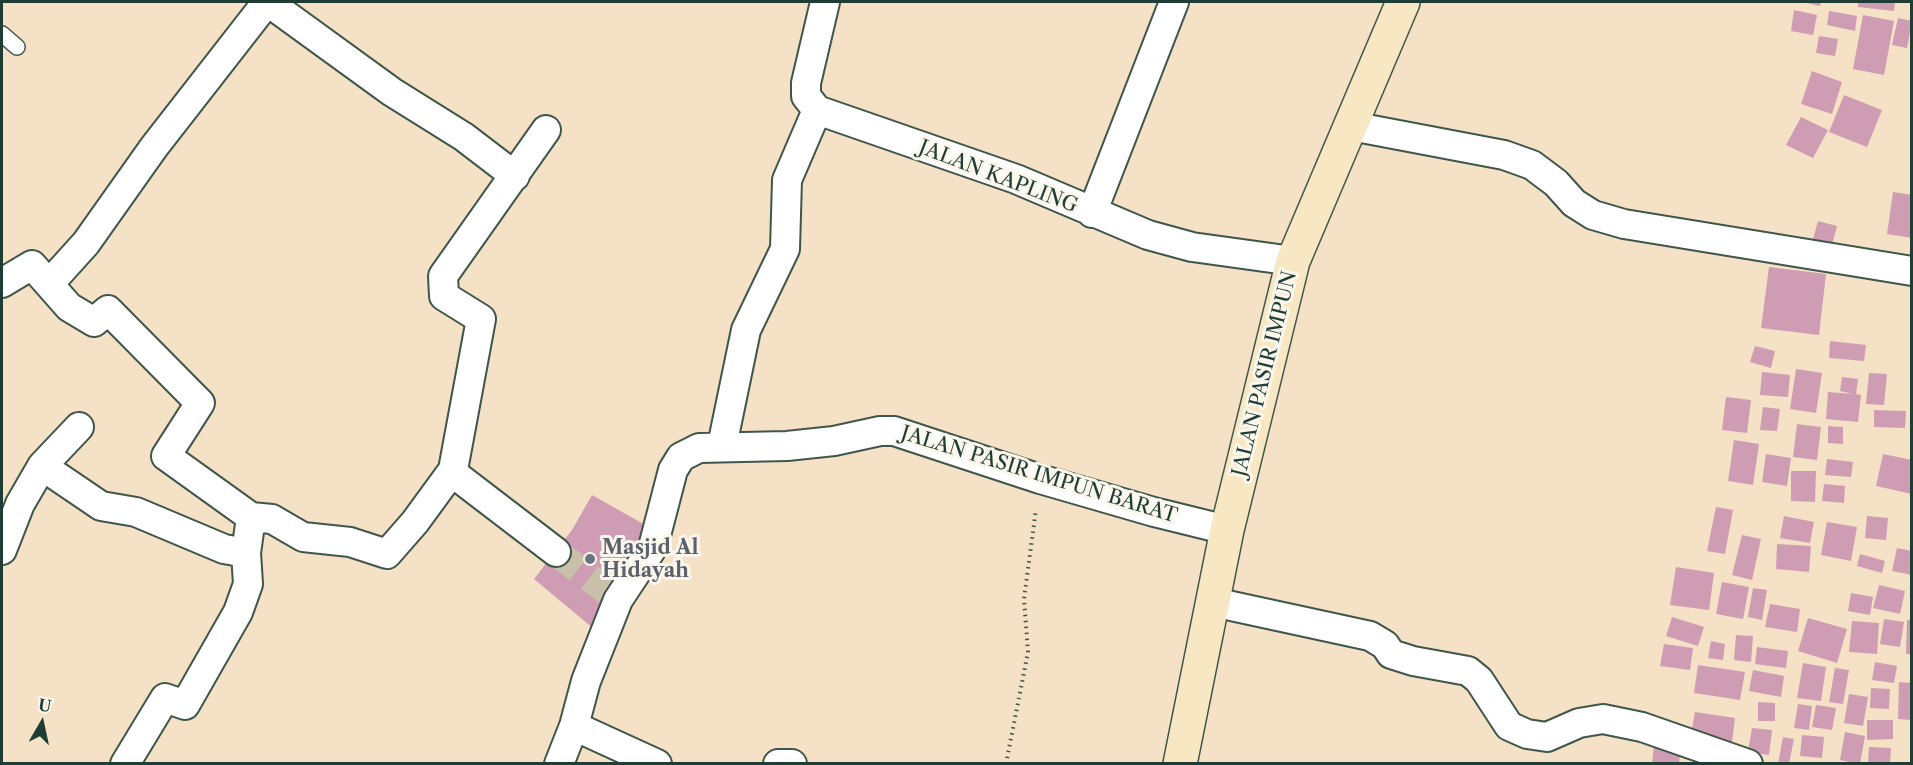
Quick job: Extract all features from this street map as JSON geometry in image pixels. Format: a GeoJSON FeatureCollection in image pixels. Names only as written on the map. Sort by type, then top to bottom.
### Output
{"type":"FeatureCollection","features":[{"type":"Feature","properties":{"kind":"street"},"geometry":{"type":"LineString","coordinates":[[49,284],[86,243],[154,147],[267,2],[392,92],[464,137],[515,176]]}},
{"type":"Feature","properties":{"kind":"street"},"geometry":{"type":"LineString","coordinates":[[722,446],[746,330],[785,249],[787,180],[817,111],[806,96],[806,83],[825,2]]}},
{"type":"Feature","properties":{"kind":"street"},"geometry":{"type":"LineString","coordinates":[[1092,213],[1174,2]]}},
{"type":"Feature","properties":{"kind":"street","name":"JALAN PASIR IMPUN"},"geometry":{"type":"LineString","coordinates":[[1180,764],[1227,530],[1293,261],[1403,2]]}},
{"type":"Feature","properties":{"kind":"street","name":"JALAN KAPLING"},"geometry":{"type":"LineString","coordinates":[[817,111],[1016,179],[1148,235],[1192,247],[1293,261]]}},
{"type":"Feature","properties":{"kind":"street"},"geometry":{"type":"LineString","coordinates":[[1351,126],[1504,155],[1532,165],[1556,183],[1574,203],[1593,215],[1624,225],[1911,271]]}},
{"type":"Feature","properties":{"kind":"street"},"geometry":{"type":"LineString","coordinates":[[2,284],[32,264],[69,307],[94,322],[108,310],[200,402],[166,456],[251,517],[272,519],[303,537],[350,542],[387,554],[415,522],[453,470],[481,319],[444,296],[443,276],[546,129]]}},
{"type":"Feature","properties":{"kind":"street"},"geometry":{"type":"LineString","coordinates":[[2,550],[20,504],[42,466],[79,427]]}},
{"type":"Feature","properties":{"kind":"street","name":"JALAN PASIR IMPUN BARAT"},"geometry":{"type":"LineString","coordinates":[[559,764],[574,726],[613,596],[653,547],[673,470],[681,457],[699,447],[787,446],[894,431],[1154,512],[1227,530]]}},
{"type":"Feature","properties":{"kind":"street"},"geometry":{"type":"LineString","coordinates":[[42,466],[102,506],[136,512],[224,549],[246,553]]}},
{"type":"Feature","properties":{"kind":"street"},"geometry":{"type":"LineString","coordinates":[[453,470],[458,477],[556,552]]}},
{"type":"Feature","properties":{"kind":"street"},"geometry":{"type":"LineString","coordinates":[[125,764],[165,698],[184,705],[218,649],[248,584],[246,553],[251,517]]}},
{"type":"Feature","properties":{"kind":"street"},"geometry":{"type":"LineString","coordinates":[[1213,602],[1370,636],[1385,645],[1391,654],[1413,661],[1467,671],[1479,680],[1509,726],[1527,734],[1547,737],[1579,723],[1603,719],[1642,727],[1748,764]]}},
{"type":"Feature","properties":{"kind":"street"},"geometry":{"type":"LineString","coordinates":[[574,726],[657,764]]}},
{"type":"Feature","properties":{"kind":"street"},"geometry":{"type":"LineString","coordinates":[[778,764],[792,764]]}},
{"type":"Feature","properties":{"kind":"lane"},"geometry":{"type":"LineString","coordinates":[[2,34],[17,47]]}},
{"type":"Feature","properties":{"kind":"path"},"geometry":{"type":"LineString","coordinates":[[1006,764],[1028,652],[1024,599],[1040,478]]}},
{"type":"Feature","properties":{"kind":"building"},"geometry":{"type":"Polygon","coordinates":[[[1802,2],[1821,2],[1820,6],[1802,2]]]}},
{"type":"Feature","properties":{"kind":"building"},"geometry":{"type":"Polygon","coordinates":[[[1858,2],[1895,2],[1894,11],[1858,7],[1858,2]]]}},
{"type":"Feature","properties":{"kind":"building"},"geometry":{"type":"Polygon","coordinates":[[[1794,10],[1817,15],[1813,35],[1791,31],[1794,10]]]}},
{"type":"Feature","properties":{"kind":"building"},"geometry":{"type":"Polygon","coordinates":[[[1829,11],[1857,16],[1855,31],[1827,25],[1829,11]]]}},
{"type":"Feature","properties":{"kind":"building"},"geometry":{"type":"Polygon","coordinates":[[[1863,15],[1894,21],[1884,75],[1853,69],[1863,15]]]}},
{"type":"Feature","properties":{"kind":"building"},"geometry":{"type":"Polygon","coordinates":[[[1898,18],[1912,21],[1907,48],[1892,45],[1898,18]]]}},
{"type":"Feature","properties":{"kind":"building"},"geometry":{"type":"Polygon","coordinates":[[[1819,36],[1838,39],[1835,56],[1816,53],[1819,36]]]}},
{"type":"Feature","properties":{"kind":"building"},"geometry":{"type":"Polygon","coordinates":[[[1812,71],[1842,82],[1832,114],[1801,104],[1812,71]]]}},
{"type":"Feature","properties":{"kind":"building"},"geometry":{"type":"Polygon","coordinates":[[[1844,95],[1882,110],[1867,147],[1829,132],[1844,95]]]}},
{"type":"Feature","properties":{"kind":"building"},"geometry":{"type":"Polygon","coordinates":[[[1801,117],[1828,130],[1813,158],[1786,145],[1801,117]]]}},
{"type":"Feature","properties":{"kind":"building"},"geometry":{"type":"Polygon","coordinates":[[[1893,192],[1912,195],[1912,238],[1887,234],[1893,192]]]}},
{"type":"Feature","properties":{"kind":"building"},"geometry":{"type":"Polygon","coordinates":[[[1818,221],[1837,226],[1832,245],[1813,239],[1818,221]]]}},
{"type":"Feature","properties":{"kind":"building"},"geometry":{"type":"Polygon","coordinates":[[[1769,267],[1826,274],[1819,335],[1761,328],[1769,267]]]}},
{"type":"Feature","properties":{"kind":"building"},"geometry":{"type":"Polygon","coordinates":[[[1830,341],[1866,345],[1864,361],[1829,358],[1830,341]]]}},
{"type":"Feature","properties":{"kind":"building"},"geometry":{"type":"Polygon","coordinates":[[[1755,346],[1775,351],[1771,368],[1750,362],[1755,346]]]}},
{"type":"Feature","properties":{"kind":"building"},"geometry":{"type":"Polygon","coordinates":[[[1796,369],[1822,373],[1816,413],[1790,409],[1796,369]]]}},
{"type":"Feature","properties":{"kind":"building"},"geometry":{"type":"Polygon","coordinates":[[[1762,372],[1790,375],[1788,397],[1760,395],[1762,372]]]}},
{"type":"Feature","properties":{"kind":"building"},"geometry":{"type":"Polygon","coordinates":[[[1869,373],[1887,374],[1884,405],[1866,404],[1869,373]]]}},
{"type":"Feature","properties":{"kind":"building"},"geometry":{"type":"Polygon","coordinates":[[[1842,377],[1858,379],[1856,394],[1861,395],[1858,422],[1826,419],[1828,392],[1853,394],[1840,391],[1842,377]]]}},
{"type":"Feature","properties":{"kind":"building"},"geometry":{"type":"Polygon","coordinates":[[[1726,397],[1751,400],[1747,433],[1722,430],[1726,397]]]}},
{"type":"Feature","properties":{"kind":"building"},"geometry":{"type":"Polygon","coordinates":[[[1763,407],[1780,409],[1777,431],[1760,430],[1763,407]]]}},
{"type":"Feature","properties":{"kind":"building"},"geometry":{"type":"Polygon","coordinates":[[[1874,410],[1906,411],[1905,428],[1874,427],[1874,410]]]}},
{"type":"Feature","properties":{"kind":"building"},"geometry":{"type":"Polygon","coordinates":[[[1797,424],[1821,427],[1817,460],[1793,457],[1797,424]]]}},
{"type":"Feature","properties":{"kind":"building"},"geometry":{"type":"Polygon","coordinates":[[[1828,426],[1843,427],[1843,444],[1828,443],[1828,426]]]}},
{"type":"Feature","properties":{"kind":"building"},"geometry":{"type":"Polygon","coordinates":[[[1734,440],[1759,444],[1753,485],[1728,481],[1734,440]]]}},
{"type":"Feature","properties":{"kind":"building"},"geometry":{"type":"Polygon","coordinates":[[[1766,454],[1791,458],[1787,486],[1762,482],[1766,454]]]}},
{"type":"Feature","properties":{"kind":"building"},"geometry":{"type":"Polygon","coordinates":[[[1883,454],[1912,460],[1912,494],[1876,486],[1883,454]]]}},
{"type":"Feature","properties":{"kind":"building"},"geometry":{"type":"Polygon","coordinates":[[[1827,459],[1853,462],[1851,477],[1825,475],[1827,459]]]}},
{"type":"Feature","properties":{"kind":"building"},"geometry":{"type":"Polygon","coordinates":[[[1791,471],[1816,471],[1815,502],[1791,501],[1791,471]]]}},
{"type":"Feature","properties":{"kind":"building"},"geometry":{"type":"Polygon","coordinates":[[[1824,484],[1845,486],[1844,503],[1822,501],[1824,484]]]}},
{"type":"Feature","properties":{"kind":"building","name":"Masjid Al Hidayah"},"geometry":{"type":"Polygon","coordinates":[[[592,495],[647,526],[594,629],[534,579],[572,530],[592,495]]]}},
{"type":"Feature","properties":{"kind":"building"},"geometry":{"type":"Polygon","coordinates":[[[1716,507],[1733,510],[1725,554],[1707,551],[1716,507]]]}},
{"type":"Feature","properties":{"kind":"building"},"geometry":{"type":"Polygon","coordinates":[[[1784,516],[1814,522],[1810,543],[1780,538],[1784,516]]]}},
{"type":"Feature","properties":{"kind":"building"},"geometry":{"type":"Polygon","coordinates":[[[1867,516],[1888,518],[1886,540],[1865,538],[1867,516]]]}},
{"type":"Feature","properties":{"kind":"building"},"geometry":{"type":"Polygon","coordinates":[[[1827,522],[1857,527],[1851,561],[1821,555],[1827,522]]]}},
{"type":"Feature","properties":{"kind":"building"},"geometry":{"type":"Polygon","coordinates":[[[1742,535],[1761,539],[1752,580],[1732,575],[1742,535]]]}},
{"type":"Feature","properties":{"kind":"building"},"geometry":{"type":"Polygon","coordinates":[[[1777,544],[1811,546],[1809,572],[1776,569],[1777,544]]]}},
{"type":"Feature","properties":{"kind":"building"},"geometry":{"type":"Polygon","coordinates":[[[1897,548],[1912,551],[1912,575],[1892,571],[1897,548]]]}},
{"type":"Feature","properties":{"kind":"building"},"geometry":{"type":"Polygon","coordinates":[[[1860,554],[1885,561],[1882,573],[1857,566],[1860,554]]]}},
{"type":"Feature","properties":{"kind":"building"},"geometry":{"type":"Polygon","coordinates":[[[1676,567],[1714,573],[1709,610],[1670,605],[1676,567]]]}},
{"type":"Feature","properties":{"kind":"building"},"geometry":{"type":"Polygon","coordinates":[[[1722,582],[1749,587],[1743,619],[1716,614],[1722,582]]]}},
{"type":"Feature","properties":{"kind":"building"},"geometry":{"type":"Polygon","coordinates":[[[1879,585],[1905,591],[1900,614],[1873,608],[1879,585]]]}},
{"type":"Feature","properties":{"kind":"building"},"geometry":{"type":"Polygon","coordinates":[[[1753,588],[1767,590],[1762,620],[1748,617],[1753,588]]]}},
{"type":"Feature","properties":{"kind":"building"},"geometry":{"type":"Polygon","coordinates":[[[1851,593],[1873,597],[1870,615],[1848,611],[1851,593]]]}},
{"type":"Feature","properties":{"kind":"building"},"geometry":{"type":"Polygon","coordinates":[[[1770,604],[1800,609],[1797,632],[1765,627],[1770,604]]]}},
{"type":"Feature","properties":{"kind":"building"},"geometry":{"type":"Polygon","coordinates":[[[1672,617],[1704,627],[1698,646],[1666,636],[1672,617]]]}},
{"type":"Feature","properties":{"kind":"building"},"geometry":{"type":"Polygon","coordinates":[[[1808,618],[1847,629],[1837,663],[1798,651],[1808,618]]]}},
{"type":"Feature","properties":{"kind":"building"},"geometry":{"type":"Polygon","coordinates":[[[1884,619],[1904,622],[1900,647],[1880,644],[1884,619]]]}},
{"type":"Feature","properties":{"kind":"building"},"geometry":{"type":"Polygon","coordinates":[[[1907,620],[1912,620],[1912,654],[1906,654],[1907,620]]]}},
{"type":"Feature","properties":{"kind":"building"},"geometry":{"type":"Polygon","coordinates":[[[1852,621],[1879,623],[1877,654],[1849,652],[1852,621]]]}},
{"type":"Feature","properties":{"kind":"building"},"geometry":{"type":"Polygon","coordinates":[[[1736,635],[1753,636],[1751,662],[1734,660],[1736,635]]]}},
{"type":"Feature","properties":{"kind":"building"},"geometry":{"type":"Polygon","coordinates":[[[1711,641],[1725,644],[1723,660],[1708,658],[1711,641]]]}},
{"type":"Feature","properties":{"kind":"building"},"geometry":{"type":"Polygon","coordinates":[[[1664,644],[1693,648],[1690,670],[1660,666],[1664,644]]]}},
{"type":"Feature","properties":{"kind":"building"},"geometry":{"type":"Polygon","coordinates":[[[1757,647],[1788,651],[1786,668],[1755,664],[1757,647]]]}},
{"type":"Feature","properties":{"kind":"building"},"geometry":{"type":"Polygon","coordinates":[[[1875,662],[1897,666],[1894,683],[1872,680],[1875,662]]]}},
{"type":"Feature","properties":{"kind":"building"},"geometry":{"type":"Polygon","coordinates":[[[1803,663],[1826,667],[1821,701],[1797,698],[1803,663]]]}},
{"type":"Feature","properties":{"kind":"building"},"geometry":{"type":"Polygon","coordinates":[[[1698,665],[1745,672],[1740,700],[1694,693],[1698,665]]]}},
{"type":"Feature","properties":{"kind":"building"},"geometry":{"type":"Polygon","coordinates":[[[1835,668],[1849,670],[1843,704],[1829,702],[1835,668]]]}},
{"type":"Feature","properties":{"kind":"building"},"geometry":{"type":"Polygon","coordinates":[[[1753,670],[1784,676],[1781,697],[1749,691],[1753,670]]]}},
{"type":"Feature","properties":{"kind":"building"},"geometry":{"type":"Polygon","coordinates":[[[1899,682],[1912,683],[1912,720],[1898,719],[1899,682]]]}},
{"type":"Feature","properties":{"kind":"building"},"geometry":{"type":"Polygon","coordinates":[[[1871,688],[1890,689],[1889,709],[1870,708],[1871,688]]]}},
{"type":"Feature","properties":{"kind":"building"},"geometry":{"type":"Polygon","coordinates":[[[1849,694],[1868,697],[1863,726],[1844,723],[1849,694]]]}},
{"type":"Feature","properties":{"kind":"building"},"geometry":{"type":"Polygon","coordinates":[[[1758,702],[1775,703],[1775,721],[1758,721],[1758,702]]]}},
{"type":"Feature","properties":{"kind":"building"},"geometry":{"type":"Polygon","coordinates":[[[1798,704],[1812,706],[1809,730],[1794,728],[1798,704]]]}},
{"type":"Feature","properties":{"kind":"building"},"geometry":{"type":"Polygon","coordinates":[[[1816,705],[1836,708],[1832,730],[1812,727],[1816,705]]]}},
{"type":"Feature","properties":{"kind":"building"},"geometry":{"type":"Polygon","coordinates":[[[1695,712],[1735,718],[1732,742],[1691,735],[1695,712]]]}},
{"type":"Feature","properties":{"kind":"building"},"geometry":{"type":"Polygon","coordinates":[[[1867,720],[1893,720],[1893,739],[1867,740],[1867,720]]]}},
{"type":"Feature","properties":{"kind":"building"},"geometry":{"type":"Polygon","coordinates":[[[1752,728],[1772,730],[1769,755],[1748,752],[1752,728]]]}},
{"type":"Feature","properties":{"kind":"building"},"geometry":{"type":"Polygon","coordinates":[[[1845,732],[1865,736],[1860,764],[1840,760],[1845,732]]]}},
{"type":"Feature","properties":{"kind":"building"},"geometry":{"type":"Polygon","coordinates":[[[1802,735],[1824,737],[1822,758],[1800,756],[1802,735]]]}},
{"type":"Feature","properties":{"kind":"building"},"geometry":{"type":"Polygon","coordinates":[[[1783,737],[1794,739],[1789,764],[1778,764],[1783,737]]]}},
{"type":"Feature","properties":{"kind":"building"},"geometry":{"type":"Polygon","coordinates":[[[1654,744],[1681,747],[1679,764],[1652,764],[1654,744]]]}},
{"type":"Feature","properties":{"kind":"building"},"geometry":{"type":"Polygon","coordinates":[[[1869,747],[1891,748],[1890,764],[1868,763],[1869,747]]]}},
{"type":"Feature","properties":{"kind":"tunnel"},"geometry":{"type":"LineString","coordinates":[[556,552],[607,591]]}},
{"type":"Feature","properties":{"kind":"place","name":"Masjid Al Hidayah"},"geometry":{"type":"Point","coordinates":[590,559]}}]}
